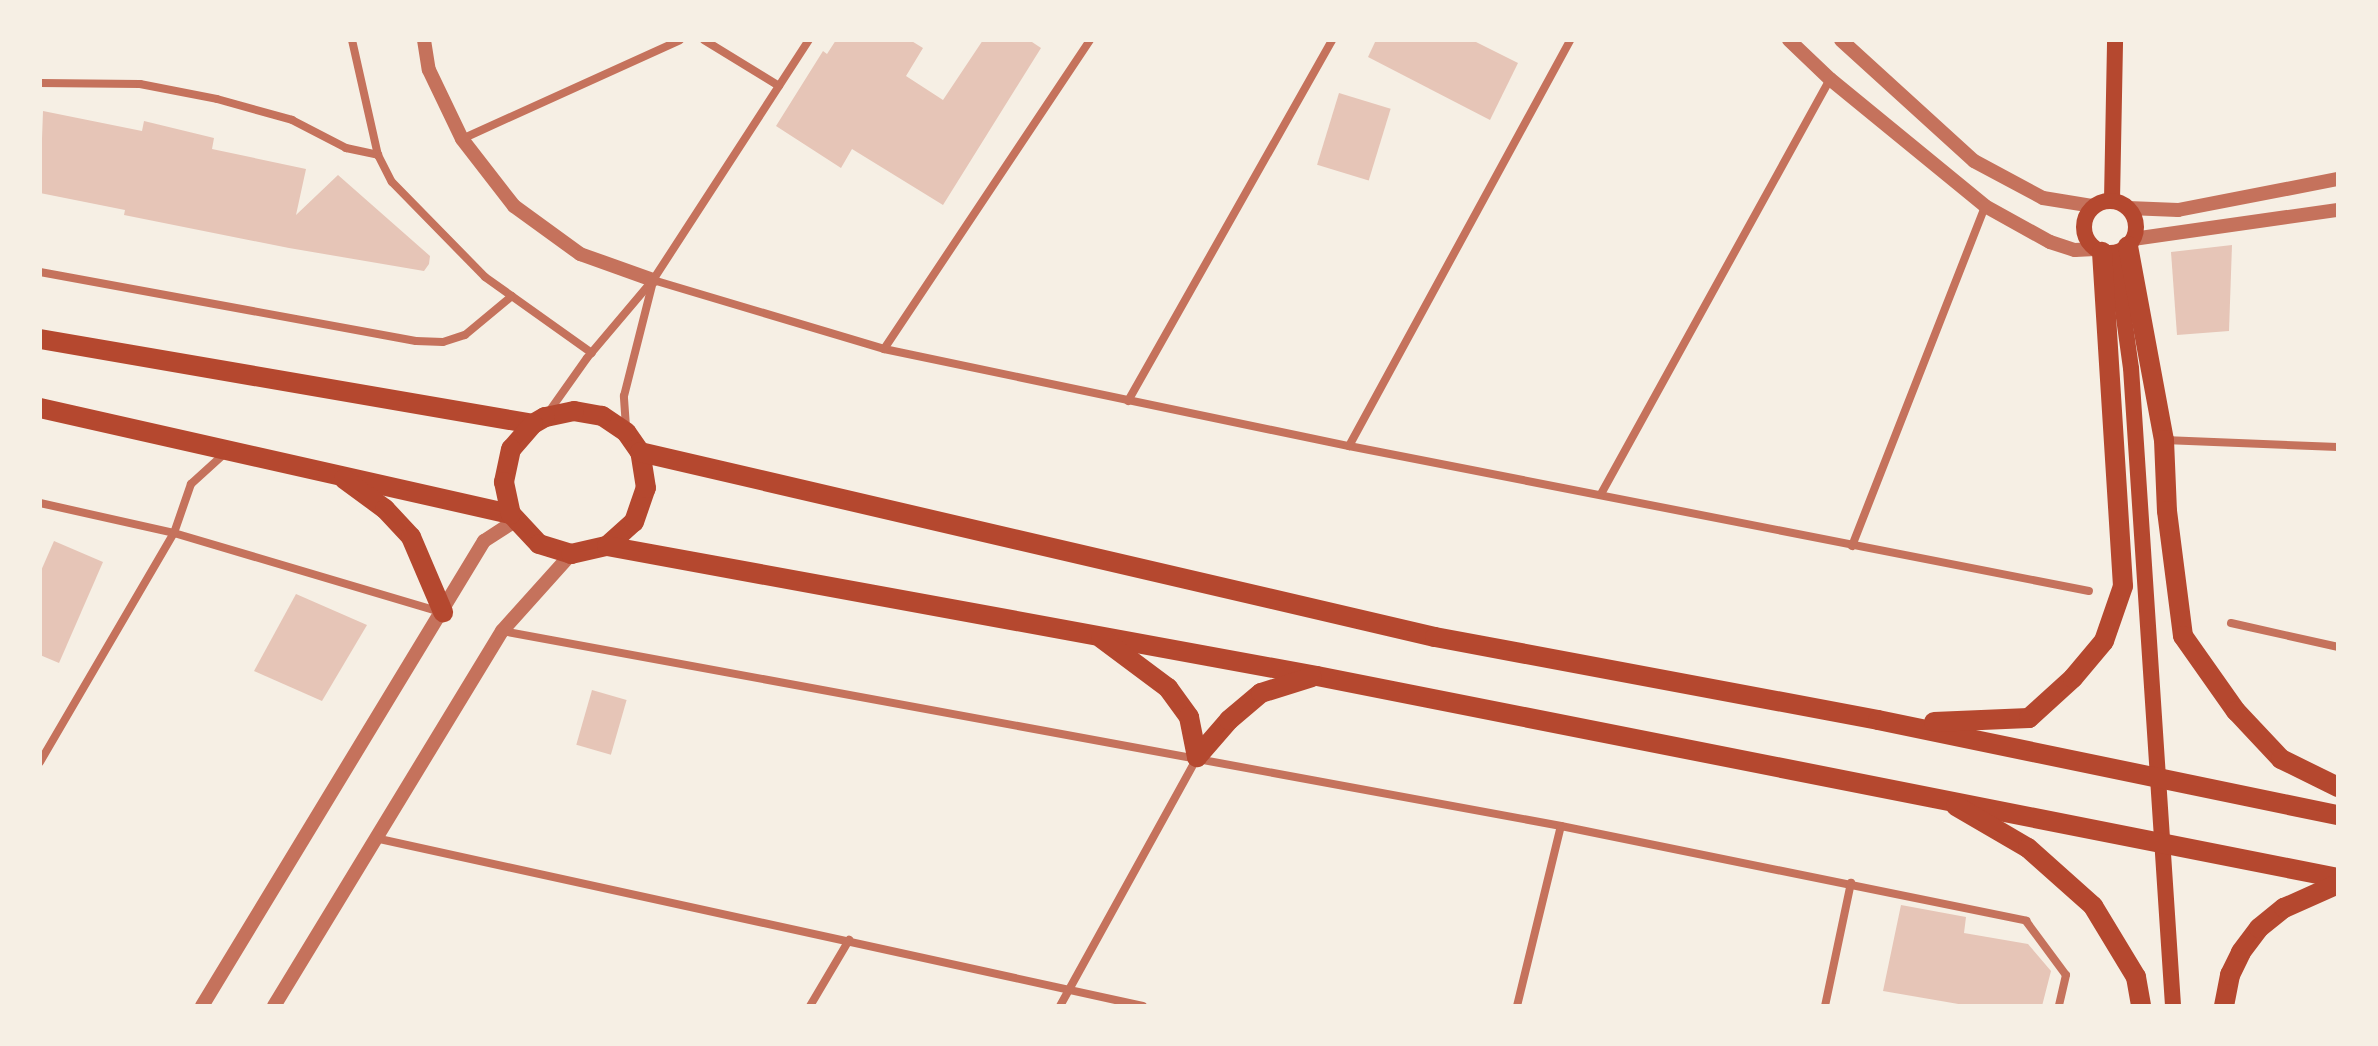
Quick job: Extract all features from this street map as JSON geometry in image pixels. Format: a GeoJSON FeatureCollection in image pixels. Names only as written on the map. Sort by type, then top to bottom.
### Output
{"type":"FeatureCollection","features":[{"type":"Feature","properties":{"kind":"highway"},"geometry":{"type":"LineString","coordinates":[[2115,248],[2164,440],[2167,511],[2183,636],[2236,711],[2281,759],[2338,787]]}},
{"type":"Feature","properties":{"kind":"highway"},"geometry":{"type":"LineString","coordinates":[[1878,720],[1957,723],[2029,718],[2073,678],[2104,641],[2123,586],[2115,248]]}},
{"type":"Feature","properties":{"kind":"highway"},"geometry":{"type":"LineString","coordinates":[[40,339],[539,421],[574,411],[602,416],[626,432],[640,452],[646,488],[634,522],[607,546]]}},
{"type":"Feature","properties":{"kind":"highway"},"geometry":{"type":"LineString","coordinates":[[40,408],[334,472],[513,518],[539,544],[571,554],[607,546],[1094,633],[1942,798],[2338,881]]}},
{"type":"Feature","properties":{"kind":"highway"},"geometry":{"type":"LineString","coordinates":[[513,518],[504,482],[511,449],[539,421]]}},
{"type":"Feature","properties":{"kind":"highway"},"geometry":{"type":"LineString","coordinates":[[640,452],[1435,637],[1878,720],[2338,815]]}},
{"type":"Feature","properties":{"kind":"highway"},"geometry":{"type":"LineString","coordinates":[[334,472],[385,509],[411,537],[443,612]]}},
{"type":"Feature","properties":{"kind":"highway"},"geometry":{"type":"LineString","coordinates":[[1094,633],[1168,688],[1189,717],[1197,757]]}},
{"type":"Feature","properties":{"kind":"highway"},"geometry":{"type":"LineString","coordinates":[[1197,757],[1229,720],[1261,693],[1317,676]]}},
{"type":"Feature","properties":{"kind":"highway"},"geometry":{"type":"LineString","coordinates":[[1942,798],[2028,848],[2093,906],[2136,977],[2141,1006]]}},
{"type":"Feature","properties":{"kind":"highway"},"geometry":{"type":"LineString","coordinates":[[2224,1006],[2230,975],[2241,952],[2259,928],[2284,908],[2338,881]]}},
{"type":"Feature","properties":{"kind":"main road"},"geometry":{"type":"LineString","coordinates":[[2115,40],[2120,204],[2135,219],[2115,248],[2131,368],[2173,1006]]}},
{"type":"Feature","properties":{"kind":"main road"},"geometry":{"type":"LineString","coordinates":[[2115,248],[2086,238],[2083,224],[2093,206],[2120,204]]}},
{"type":"Feature","properties":{"kind":"street"},"geometry":{"type":"LineString","coordinates":[[352,40],[378,155],[392,182],[485,277],[592,353]]}},
{"type":"Feature","properties":{"kind":"street"},"geometry":{"type":"LineString","coordinates":[[424,40],[429,70],[462,139],[514,206],[580,254],[653,280],[884,349],[1349,446],[2089,591]]}},
{"type":"Feature","properties":{"kind":"street"},"geometry":{"type":"LineString","coordinates":[[462,139],[680,40]]}},
{"type":"Feature","properties":{"kind":"street"},"geometry":{"type":"LineString","coordinates":[[704,40],[779,86]]}},
{"type":"Feature","properties":{"kind":"street"},"geometry":{"type":"LineString","coordinates":[[539,421],[653,280],[809,40]]}},
{"type":"Feature","properties":{"kind":"street"},"geometry":{"type":"LineString","coordinates":[[884,349],[1090,40]]}},
{"type":"Feature","properties":{"kind":"street"},"geometry":{"type":"LineString","coordinates":[[1128,401],[1332,40]]}},
{"type":"Feature","properties":{"kind":"street"},"geometry":{"type":"LineString","coordinates":[[1349,446],[1570,40]]}},
{"type":"Feature","properties":{"kind":"street"},"geometry":{"type":"LineString","coordinates":[[1789,40],[1830,79],[1985,206],[2050,242],[2075,250],[2115,248],[2338,210]]}},
{"type":"Feature","properties":{"kind":"street"},"geometry":{"type":"LineString","coordinates":[[1841,40],[1974,161],[2043,198],[2093,206]]}},
{"type":"Feature","properties":{"kind":"street"},"geometry":{"type":"LineString","coordinates":[[1601,494],[1830,79]]}},
{"type":"Feature","properties":{"kind":"street"},"geometry":{"type":"LineString","coordinates":[[40,83],[140,84],[217,99],[292,120],[346,148],[378,155]]}},
{"type":"Feature","properties":{"kind":"street"},"geometry":{"type":"LineString","coordinates":[[2120,204],[2178,210],[2338,179]]}},
{"type":"Feature","properties":{"kind":"street"},"geometry":{"type":"LineString","coordinates":[[1852,546],[1985,206]]}},
{"type":"Feature","properties":{"kind":"street"},"geometry":{"type":"LineString","coordinates":[[40,272],[416,341],[443,342],[465,335],[512,296]]}},
{"type":"Feature","properties":{"kind":"street"},"geometry":{"type":"LineString","coordinates":[[626,432],[624,396],[653,280]]}},
{"type":"Feature","properties":{"kind":"street"},"geometry":{"type":"LineString","coordinates":[[2164,440],[2338,447]]}},
{"type":"Feature","properties":{"kind":"street"},"geometry":{"type":"LineString","coordinates":[[40,762],[174,533],[191,484],[231,449]]}},
{"type":"Feature","properties":{"kind":"street"},"geometry":{"type":"LineString","coordinates":[[40,503],[174,533],[443,612]]}},
{"type":"Feature","properties":{"kind":"street"},"geometry":{"type":"LineString","coordinates":[[202,1006],[484,541],[513,518]]}},
{"type":"Feature","properties":{"kind":"street"},"geometry":{"type":"LineString","coordinates":[[274,1006],[502,631],[571,554]]}},
{"type":"Feature","properties":{"kind":"street"},"geometry":{"type":"LineString","coordinates":[[2231,623],[2338,647]]}},
{"type":"Feature","properties":{"kind":"street"},"geometry":{"type":"LineString","coordinates":[[502,631],[1561,826],[2026,921],[2066,975],[2059,1006]]}},
{"type":"Feature","properties":{"kind":"street"},"geometry":{"type":"LineString","coordinates":[[1060,1006],[1197,757]]}},
{"type":"Feature","properties":{"kind":"street"},"geometry":{"type":"LineString","coordinates":[[1517,1006],[1561,826]]}},
{"type":"Feature","properties":{"kind":"street"},"geometry":{"type":"LineString","coordinates":[[375,837],[1143,1006]]}},
{"type":"Feature","properties":{"kind":"street"},"geometry":{"type":"LineString","coordinates":[[1825,1006],[1851,883]]}},
{"type":"Feature","properties":{"kind":"street"},"geometry":{"type":"LineString","coordinates":[[810,1006],[849,940]]}},
{"type":"Feature","properties":{"kind":"building"},"geometry":{"type":"Polygon","coordinates":[[[836,40],[910,40],[923,48],[906,76],[943,100],[983,40],[1029,40],[1041,48],[943,205],[852,149],[841,168],[776,126],[823,51],[827,54],[836,40]]]}},
{"type":"Feature","properties":{"kind":"building"},"geometry":{"type":"Polygon","coordinates":[[[1376,40],[1472,40],[1518,63],[1490,120],[1368,57],[1376,40]]]}},
{"type":"Feature","properties":{"kind":"building"},"geometry":{"type":"Polygon","coordinates":[[[1339,93],[1391,109],[1369,181],[1317,165],[1339,93]]]}},
{"type":"Feature","properties":{"kind":"building"},"geometry":{"type":"Polygon","coordinates":[[[43,111],[142,131],[144,121],[214,138],[212,149],[306,169],[296,215],[338,175],[430,256],[429,264],[424,271],[289,248],[124,215],[125,210],[40,193],[43,111]]]}},
{"type":"Feature","properties":{"kind":"building"},"geometry":{"type":"Polygon","coordinates":[[[2232,245],[2229,331],[2177,335],[2171,252],[2232,245]]]}},
{"type":"Feature","properties":{"kind":"building"},"geometry":{"type":"Polygon","coordinates":[[[54,541],[103,562],[59,663],[40,655],[40,573],[54,541]]]}},
{"type":"Feature","properties":{"kind":"building"},"geometry":{"type":"Polygon","coordinates":[[[296,594],[367,625],[322,701],[254,671],[296,594]]]}},
{"type":"Feature","properties":{"kind":"building"},"geometry":{"type":"Polygon","coordinates":[[[592,690],[627,700],[611,755],[576,745],[592,690]]]}},
{"type":"Feature","properties":{"kind":"building"},"geometry":{"type":"Polygon","coordinates":[[[1901,905],[1966,917],[1964,933],[2028,944],[2051,971],[2042,1006],[1970,1006],[1883,991],[1901,905]]]}}]}
